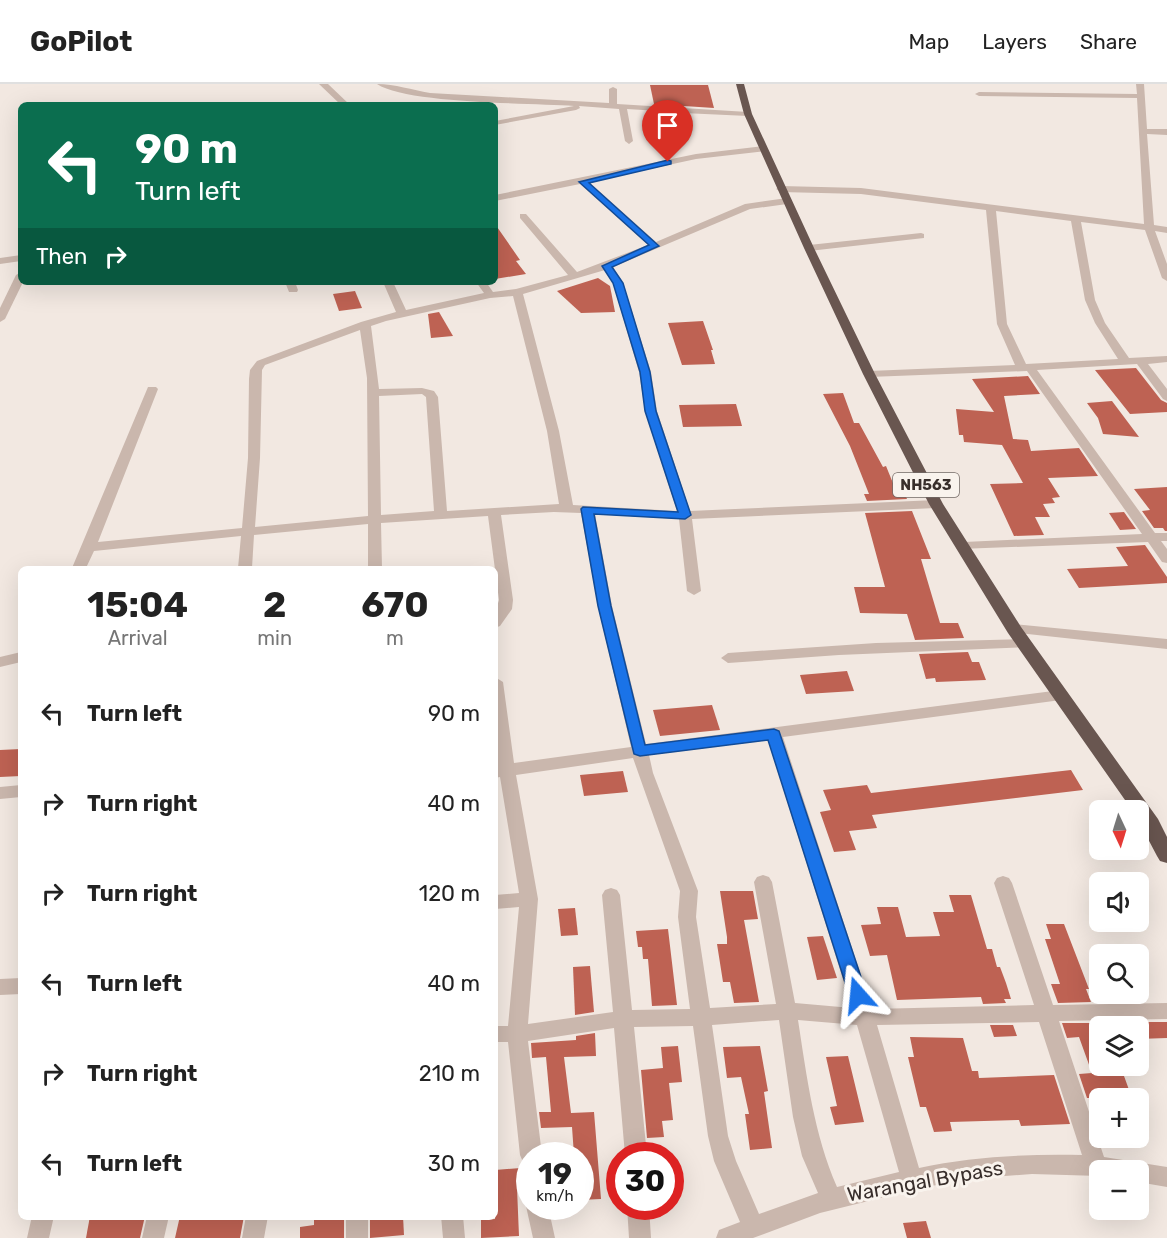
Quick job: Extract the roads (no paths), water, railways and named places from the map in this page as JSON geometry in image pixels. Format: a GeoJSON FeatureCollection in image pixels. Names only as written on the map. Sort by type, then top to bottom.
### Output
{"type":"FeatureCollection","features":[{"type":"Feature","properties":{"kind":"highway","name":"NH563"},"geometry":{"type":"LineString","coordinates":[[741,84],[747,114],[765,149],[808,249],[936,504],[1024,644],[1151,824],[1167,856]]}},
{"type":"Feature","properties":{"kind":"street"},"geometry":{"type":"LineString","coordinates":[[323,84],[343,102]]}},
{"type":"Feature","properties":{"kind":"street"},"geometry":{"type":"LineString","coordinates":[[381,84],[421,94],[530,97],[591,105],[747,114]]}},
{"type":"Feature","properties":{"kind":"street"},"geometry":{"type":"LineString","coordinates":[[418,84],[421,94]]}},
{"type":"Feature","properties":{"kind":"street"},"geometry":{"type":"LineString","coordinates":[[1140,84],[1149,228],[1167,278]]}},
{"type":"Feature","properties":{"kind":"street"},"geometry":{"type":"LineString","coordinates":[[613,89],[613,106]]}},
{"type":"Feature","properties":{"kind":"street"},"geometry":{"type":"LineString","coordinates":[[979,93],[1141,96]]}},
{"type":"Feature","properties":{"kind":"street"},"geometry":{"type":"LineString","coordinates":[[498,122],[591,105]]}},
{"type":"Feature","properties":{"kind":"street"},"geometry":{"type":"LineString","coordinates":[[623,107],[629,141]]}},
{"type":"Feature","properties":{"kind":"street"},"geometry":{"type":"LineString","coordinates":[[679,110],[680,129]]}},
{"type":"Feature","properties":{"kind":"street"},"geometry":{"type":"LineString","coordinates":[[1144,130],[1167,132]]}},
{"type":"Feature","properties":{"kind":"street"},"geometry":{"type":"LineString","coordinates":[[498,197],[583,182],[711,153],[765,149]]}},
{"type":"Feature","properties":{"kind":"street"},"geometry":{"type":"LineString","coordinates":[[583,182],[655,246]]}},
{"type":"Feature","properties":{"kind":"street"},"geometry":{"type":"LineString","coordinates":[[245,566],[254,458],[256,370],[261,363],[274,357],[402,313],[490,295],[517,292],[607,266],[754,204],[784,195],[861,191],[1167,230]]}},
{"type":"Feature","properties":{"kind":"street"},"geometry":{"type":"LineString","coordinates":[[990,208],[1005,334],[1026,368],[1167,559]]}},
{"type":"Feature","properties":{"kind":"street"},"geometry":{"type":"LineString","coordinates":[[523,216],[574,276]]}},
{"type":"Feature","properties":{"kind":"street"},"geometry":{"type":"LineString","coordinates":[[1076,220],[1090,300],[1100,323],[1126,362]]}},
{"type":"Feature","properties":{"kind":"street"},"geometry":{"type":"LineString","coordinates":[[808,249],[921,236]]}},
{"type":"Feature","properties":{"kind":"street"},"geometry":{"type":"LineString","coordinates":[[0,261],[18,258]]}},
{"type":"Feature","properties":{"kind":"street"},"geometry":{"type":"LineString","coordinates":[[607,266],[618,283],[645,372],[651,411],[685,515],[694,591]]}},
{"type":"Feature","properties":{"kind":"street"},"geometry":{"type":"LineString","coordinates":[[0,319],[18,281]]}},
{"type":"Feature","properties":{"kind":"street"},"geometry":{"type":"LineString","coordinates":[[389,285],[402,313]]}},
{"type":"Feature","properties":{"kind":"street"},"geometry":{"type":"LineString","coordinates":[[483,285],[490,295]]}},
{"type":"Feature","properties":{"kind":"street"},"geometry":{"type":"LineString","coordinates":[[517,292],[549,414],[567,510]]}},
{"type":"Feature","properties":{"kind":"street"},"geometry":{"type":"LineString","coordinates":[[365,324],[373,393],[375,566]]}},
{"type":"Feature","properties":{"kind":"street"},"geometry":{"type":"LineString","coordinates":[[869,374],[1026,368],[1167,359]]}},
{"type":"Feature","properties":{"kind":"street"},"geometry":{"type":"LineString","coordinates":[[1140,361],[1167,397]]}},
{"type":"Feature","properties":{"kind":"street"},"geometry":{"type":"LineString","coordinates":[[81,566],[152,389]]}},
{"type":"Feature","properties":{"kind":"street"},"geometry":{"type":"LineString","coordinates":[[373,393],[422,391],[430,393],[441,516]]}},
{"type":"Feature","properties":{"kind":"street"},"geometry":{"type":"LineString","coordinates":[[88,547],[375,519],[554,508],[685,515],[936,504]]}},
{"type":"Feature","properties":{"kind":"street"},"geometry":{"type":"LineString","coordinates":[[587,509],[605,606],[651,794],[689,891],[687,917],[722,1153],[753,1226]]}},
{"type":"Feature","properties":{"kind":"street"},"geometry":{"type":"LineString","coordinates":[[494,513],[506,600],[505,609],[498,619]]}},
{"type":"Feature","properties":{"kind":"street"},"geometry":{"type":"LineString","coordinates":[[964,546],[1167,537]]}},
{"type":"Feature","properties":{"kind":"street"},"geometry":{"type":"LineString","coordinates":[[1014,629],[1167,644]]}},
{"type":"Feature","properties":{"kind":"street"},"geometry":{"type":"LineString","coordinates":[[728,657],[907,646],[1024,644]]}},
{"type":"Feature","properties":{"kind":"street"},"geometry":{"type":"LineString","coordinates":[[0,662],[18,658]]}},
{"type":"Feature","properties":{"kind":"street"},"geometry":{"type":"LineString","coordinates":[[501,772],[640,751],[1061,695]]}},
{"type":"Feature","properties":{"kind":"street"},"geometry":{"type":"LineString","coordinates":[[498,727],[501,772],[529,899],[517,1034],[529,1142]]}},
{"type":"Feature","properties":{"kind":"street"},"geometry":{"type":"LineString","coordinates":[[774,734],[865,1017],[912,1180]]}},
{"type":"Feature","properties":{"kind":"street"},"geometry":{"type":"LineString","coordinates":[[0,793],[18,791]]}},
{"type":"Feature","properties":{"kind":"street"},"geometry":{"type":"LineString","coordinates":[[763,882],[808,1136],[813,1156],[831,1198]]}},
{"type":"Feature","properties":{"kind":"street"},"geometry":{"type":"LineString","coordinates":[[1003,883],[1095,1160]]}},
{"type":"Feature","properties":{"kind":"street"},"geometry":{"type":"LineString","coordinates":[[611,895],[635,1142]]}},
{"type":"Feature","properties":{"kind":"street"},"geometry":{"type":"LineString","coordinates":[[498,902],[529,899]]}},
{"type":"Feature","properties":{"kind":"street"},"geometry":{"type":"LineString","coordinates":[[0,987],[18,986]]}},
{"type":"Feature","properties":{"kind":"street"},"geometry":{"type":"LineString","coordinates":[[498,1034],[517,1034],[622,1019],[701,1017],[787,1011],[865,1017],[1167,1011]]}},
{"type":"Feature","properties":{"kind":"street","name":"Warangal Bypass"},"geometry":{"type":"LineString","coordinates":[[727,1238],[753,1226],[831,1198],[912,1180],[1007,1166],[1089,1164]]}},
{"type":"Feature","properties":{"kind":"street"},"geometry":{"type":"LineString","coordinates":[[1149,1174],[1167,1177]]}},
{"type":"Feature","properties":{"kind":"street"},"geometry":{"type":"LineString","coordinates":[[38,1238],[42,1220]]}},
{"type":"Feature","properties":{"kind":"street"},"geometry":{"type":"LineString","coordinates":[[153,1238],[157,1220]]}},
{"type":"Feature","properties":{"kind":"street"},"geometry":{"type":"LineString","coordinates":[[254,1238],[256,1220]]}},
{"type":"Feature","properties":{"kind":"street"},"geometry":{"type":"LineString","coordinates":[[357,1220],[357,1238]]}},
{"type":"Feature","properties":{"kind":"street"},"geometry":{"type":"LineString","coordinates":[[452,1220],[454,1238]]}},
{"type":"Feature","properties":{"kind":"street"},"geometry":{"type":"LineString","coordinates":[[540,1220],[544,1238]]}},
{"type":"Feature","properties":{"kind":"street"},"geometry":{"type":"LineString","coordinates":[[639,1220],[640,1238]]}}]}
